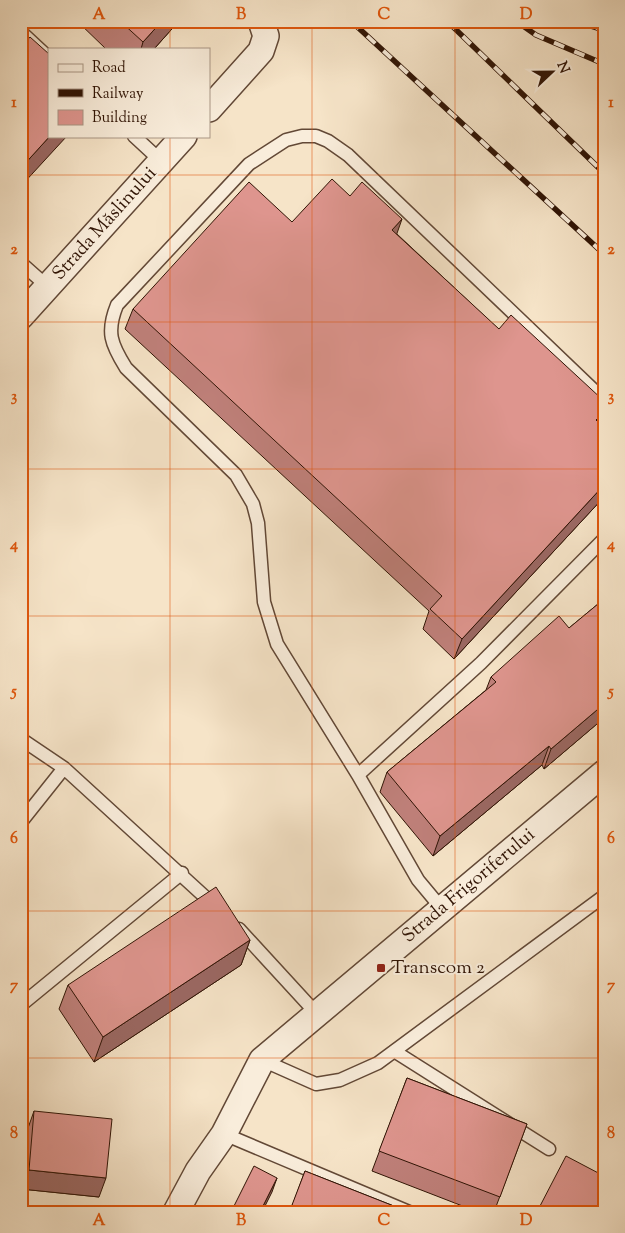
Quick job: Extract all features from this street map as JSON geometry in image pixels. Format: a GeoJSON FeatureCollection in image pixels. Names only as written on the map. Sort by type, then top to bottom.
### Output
{"type":"FeatureCollection","features":[{"type":"Feature","properties":{"kind":"street"},"geometry":{"type":"LineString","coordinates":[[210,108],[261,51],[266,36],[261,21]]}},
{"type":"Feature","properties":{"kind":"street","name":"Strada Măslinului"},"geometry":{"type":"LineString","coordinates":[[21,316],[182,138]]}},
{"type":"Feature","properties":{"kind":"street","name":"Strada Frigoriferului"},"geometry":{"type":"LineString","coordinates":[[176,1212],[198,1171],[224,1134],[262,1060],[370,967],[443,910],[604,773]]}},
{"type":"Feature","properties":{"kind":"lane"},"geometry":{"type":"LineString","coordinates":[[21,32],[48,57]]}},
{"type":"Feature","properties":{"kind":"lane"},"geometry":{"type":"LineString","coordinates":[[443,910],[418,880],[358,775],[277,644],[264,602],[258,523],[253,504],[236,476],[126,368],[116,353],[110,337],[111,320],[118,305],[249,164],[286,140],[302,136],[316,136],[328,141],[348,155],[604,400]]}},
{"type":"Feature","properties":{"kind":"lane","name":"Strada Măslinului"},"geometry":{"type":"LineString","coordinates":[[136,138],[161,161]]}},
{"type":"Feature","properties":{"kind":"lane","name":"Strada Măslinului"},"geometry":{"type":"LineString","coordinates":[[21,263],[48,287]]}},
{"type":"Feature","properties":{"kind":"lane"},"geometry":{"type":"LineString","coordinates":[[358,775],[481,663],[604,539]]}},
{"type":"Feature","properties":{"kind":"lane"},"geometry":{"type":"LineString","coordinates":[[21,739],[64,768],[182,873],[228,918],[317,1014]]}},
{"type":"Feature","properties":{"kind":"lane"},"geometry":{"type":"LineString","coordinates":[[21,822],[64,768]]}},
{"type":"Feature","properties":{"kind":"lane"},"geometry":{"type":"LineString","coordinates":[[21,1005],[24,1005],[182,873]]}},
{"type":"Feature","properties":{"kind":"lane"},"geometry":{"type":"LineString","coordinates":[[262,1060],[316,1084],[340,1080],[378,1063],[604,896]]}},
{"type":"Feature","properties":{"kind":"lane"},"geometry":{"type":"LineString","coordinates":[[394,1051],[549,1149]]}},
{"type":"Feature","properties":{"kind":"lane"},"geometry":{"type":"LineString","coordinates":[[224,1134],[409,1212]]}},
{"type":"Feature","properties":{"kind":"building"},"geometry":{"type":"Polygon","coordinates":[[[120,21],[162,21],[143,42],[120,21]]]}},
{"type":"Feature","properties":{"kind":"building"},"geometry":{"type":"Polygon","coordinates":[[[30,37],[48,53],[48,138],[21,168],[21,47],[30,37]]]}},
{"type":"Feature","properties":{"kind":"building"},"geometry":{"type":"Polygon","coordinates":[[[332,179],[350,196],[362,182],[402,219],[392,230],[499,329],[511,315],[604,401],[604,412],[596,420],[604,428],[604,485],[462,639],[430,609],[442,596],[133,309],[249,182],[292,222],[332,179]]]}},
{"type":"Feature","properties":{"kind":"building"},"geometry":{"type":"Polygon","coordinates":[[[604,599],[604,704],[551,749],[549,746],[440,836],[387,772],[496,682],[491,677],[559,616],[569,628],[604,599]]]}},
{"type":"Feature","properties":{"kind":"building"},"geometry":{"type":"Polygon","coordinates":[[[216,887],[250,940],[103,1037],[68,985],[216,887]]]}},
{"type":"Feature","properties":{"kind":"building"},"geometry":{"type":"Polygon","coordinates":[[[407,1078],[527,1124],[500,1197],[379,1151],[407,1078]]]}},
{"type":"Feature","properties":{"kind":"building"},"geometry":{"type":"Polygon","coordinates":[[[34,1111],[112,1119],[106,1178],[29,1170],[34,1111]]]}},
{"type":"Feature","properties":{"kind":"building"},"geometry":{"type":"Polygon","coordinates":[[[566,1156],[604,1176],[604,1212],[551,1212],[540,1206],[566,1156]]]}},
{"type":"Feature","properties":{"kind":"building"},"geometry":{"type":"Polygon","coordinates":[[[254,1166],[277,1178],[260,1212],[231,1212],[254,1166]]]}},
{"type":"Feature","properties":{"kind":"building"},"geometry":{"type":"Polygon","coordinates":[[[305,1171],[409,1212],[309,1212],[292,1205],[305,1171]]]}},
{"type":"Feature","properties":{"kind":"building"},"geometry":{"type":"Polygon","coordinates":[[[293,1207],[304,1212],[290,1212],[293,1207]]]}},
{"type":"Feature","properties":{"kind":"railway"},"geometry":{"type":"LineString","coordinates":[[351,21],[604,254]]}},
{"type":"Feature","properties":{"kind":"railway"},"geometry":{"type":"LineString","coordinates":[[447,21],[604,173]]}},
{"type":"Feature","properties":{"kind":"railway"},"geometry":{"type":"LineString","coordinates":[[516,21],[536,35],[604,64]]}},
{"type":"Feature","properties":{"kind":"railway"},"geometry":{"type":"LineString","coordinates":[[575,21],[604,30]]}},
{"type":"Feature","properties":{"kind":"place","name":"Transcom 2"},"geometry":{"type":"Point","coordinates":[381,968]}}]}
